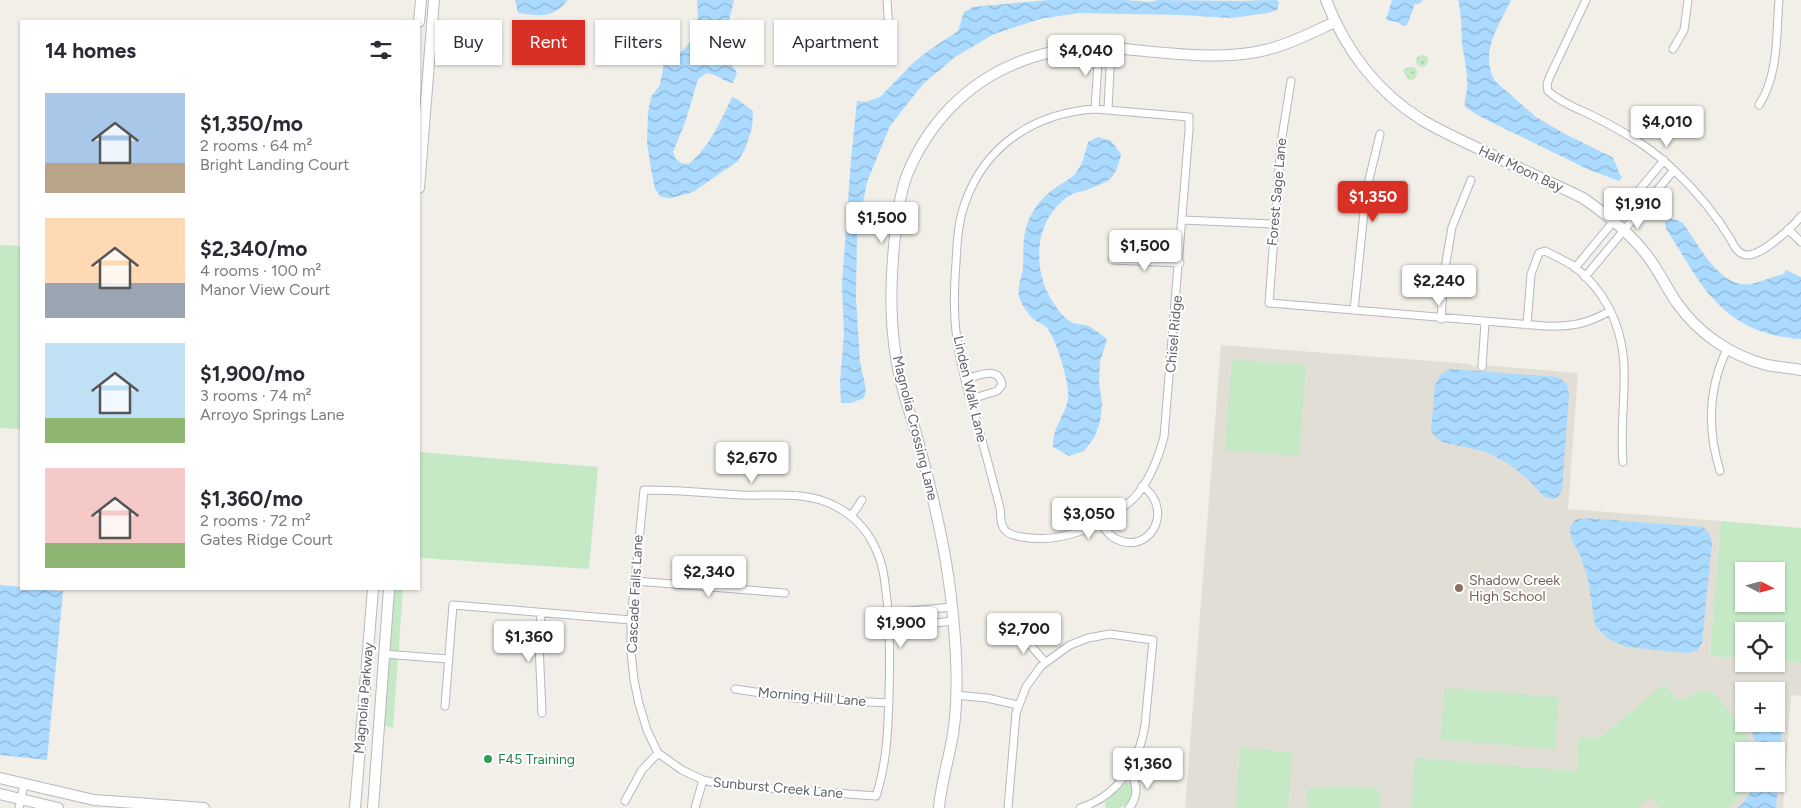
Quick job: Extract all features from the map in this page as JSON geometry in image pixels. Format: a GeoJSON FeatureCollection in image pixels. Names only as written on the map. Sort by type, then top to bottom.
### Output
{"type":"FeatureCollection","features":[{"type":"Feature","properties":{"kind":"street"},"geometry":{"type":"LineString","coordinates":[[419,20],[420,0]]}},
{"type":"Feature","properties":{"kind":"street"},"geometry":{"type":"LineString","coordinates":[[420,175],[434,0]]}},
{"type":"Feature","properties":{"kind":"street"},"geometry":{"type":"LineString","coordinates":[[888,0],[889,20]]}},
{"type":"Feature","properties":{"kind":"street","name":"Half Moon Bay"},"geometry":{"type":"LineString","coordinates":[[1326,0],[1335,22],[1362,66],[1382,88],[1407,109],[1446,133],[1583,198],[1623,230],[1646,254],[1677,303],[1704,332],[1726,349],[1767,365],[1801,370]]}},
{"type":"Feature","properties":{"kind":"street"},"geometry":{"type":"LineString","coordinates":[[1586,0],[1550,76],[1547,84],[1548,91],[1560,100],[1622,131],[1664,160],[1694,189],[1738,252],[1747,255],[1756,254],[1788,229],[1801,216]]}},
{"type":"Feature","properties":{"kind":"street"},"geometry":{"type":"LineString","coordinates":[[1673,49],[1684,30],[1688,0]]}},
{"type":"Feature","properties":{"kind":"street"},"geometry":{"type":"LineString","coordinates":[[1758,105],[1766,94],[1774,66],[1779,0]]}},
{"type":"Feature","properties":{"kind":"street","name":"Magnolia Crossing Lane"},"geometry":{"type":"LineString","coordinates":[[939,808],[953,733],[955,695],[952,607],[940,531],[928,477],[900,378],[894,339],[891,299],[899,203],[907,176],[923,143],[940,118],[961,97],[990,76],[1028,58],[1062,50],[1099,47],[1215,55],[1250,53],[1288,43],[1335,22]]}},
{"type":"Feature","properties":{"kind":"street"},"geometry":{"type":"LineString","coordinates":[[1095,109],[1099,47]]}},
{"type":"Feature","properties":{"kind":"street"},"geometry":{"type":"LineString","coordinates":[[1108,110],[1111,48]]}},
{"type":"Feature","properties":{"kind":"street","name":"Forest Sage Lane"},"geometry":{"type":"LineString","coordinates":[[1291,81],[1281,143],[1268,304],[1354,310]]}},
{"type":"Feature","properties":{"kind":"street","name":"Linden Walk Lane"},"geometry":{"type":"LineString","coordinates":[[1012,536],[1003,527],[1000,508],[970,399],[957,341],[954,301],[958,234],[964,204],[987,161],[1018,133],[1051,116],[1095,109],[1189,117]]}},
{"type":"Feature","properties":{"kind":"street","name":"Chisel Ridge"},"geometry":{"type":"LineString","coordinates":[[1012,536],[1035,539],[1057,537],[1079,532],[1100,522],[1115,514],[1135,496],[1158,459],[1164,437],[1180,263],[1190,130],[1189,117]]}},
{"type":"Feature","properties":{"kind":"street"},"geometry":{"type":"LineString","coordinates":[[1380,134],[1366,192],[1354,310],[1441,319],[1573,326],[1588,322],[1610,311]]}},
{"type":"Feature","properties":{"kind":"street"},"geometry":{"type":"LineString","coordinates":[[1576,268],[1664,160]]}},
{"type":"Feature","properties":{"kind":"street"},"geometry":{"type":"LineString","coordinates":[[1585,277],[1674,170]]}},
{"type":"Feature","properties":{"kind":"street"},"geometry":{"type":"LineString","coordinates":[[1441,319],[1445,267],[1452,227],[1471,180]]}},
{"type":"Feature","properties":{"kind":"street"},"geometry":{"type":"LineString","coordinates":[[1182,220],[1274,224]]}},
{"type":"Feature","properties":{"kind":"street"},"geometry":{"type":"LineString","coordinates":[[1788,229],[1801,242]]}},
{"type":"Feature","properties":{"kind":"street"},"geometry":{"type":"LineString","coordinates":[[1527,325],[1531,274],[1539,253],[1545,251],[1576,268],[1603,297],[1621,336],[1625,364],[1621,431],[1623,462]]}},
{"type":"Feature","properties":{"kind":"street"},"geometry":{"type":"LineString","coordinates":[[1112,260],[1180,263]]}},
{"type":"Feature","properties":{"kind":"street"},"geometry":{"type":"LineString","coordinates":[[1482,367],[1485,322]]}},
{"type":"Feature","properties":{"kind":"street"},"geometry":{"type":"LineString","coordinates":[[1720,471],[1714,451],[1710,409],[1719,364],[1726,349]]}},
{"type":"Feature","properties":{"kind":"street"},"geometry":{"type":"LineString","coordinates":[[965,379],[992,373],[998,374],[1001,378],[1002,385],[997,391],[970,399]]}},
{"type":"Feature","properties":{"kind":"street"},"geometry":{"type":"LineString","coordinates":[[1100,522],[1114,539],[1124,542],[1133,542],[1146,538],[1152,533],[1158,522],[1159,510],[1153,495],[1142,486]]}},
{"type":"Feature","properties":{"kind":"street","name":"Cascade Falls Lane"},"geometry":{"type":"LineString","coordinates":[[658,753],[648,730],[634,680],[631,652],[631,620],[644,490],[745,495],[794,495],[817,498],[852,515]]}},
{"type":"Feature","properties":{"kind":"street"},"geometry":{"type":"LineString","coordinates":[[862,500],[852,515],[868,534],[878,553],[883,572],[890,628],[889,703]]}},
{"type":"Feature","properties":{"kind":"street"},"geometry":{"type":"LineString","coordinates":[[635,581],[785,593]]}},
{"type":"Feature","properties":{"kind":"street","name":"Magnolia Parkway"},"geometry":{"type":"LineString","coordinates":[[355,808],[374,590]]}},
{"type":"Feature","properties":{"kind":"street"},"geometry":{"type":"LineString","coordinates":[[379,590],[374,644],[377,654],[448,659]]}},
{"type":"Feature","properties":{"kind":"street","name":"Magnolia Parkway"},"geometry":{"type":"LineString","coordinates":[[373,808],[389,590]]}},
{"type":"Feature","properties":{"kind":"street"},"geometry":{"type":"LineString","coordinates":[[445,706],[454,605],[631,620]]}},
{"type":"Feature","properties":{"kind":"street"},"geometry":{"type":"LineString","coordinates":[[888,613],[952,607]]}},
{"type":"Feature","properties":{"kind":"street"},"geometry":{"type":"LineString","coordinates":[[541,613],[539,644],[542,713]]}},
{"type":"Feature","properties":{"kind":"street"},"geometry":{"type":"LineString","coordinates":[[890,628],[953,621]]}},
{"type":"Feature","properties":{"kind":"street"},"geometry":{"type":"LineString","coordinates":[[1020,633],[1045,662]]}},
{"type":"Feature","properties":{"kind":"street"},"geometry":{"type":"LineString","coordinates":[[1008,808],[1018,705],[1030,679],[1045,662],[1070,644],[1099,635],[1120,634],[1153,640],[1143,738],[1140,749],[1129,771],[1116,788],[1097,805],[1080,808]]}},
{"type":"Feature","properties":{"kind":"street","name":"Morning Hill Lane"},"geometry":{"type":"LineString","coordinates":[[735,689],[794,698],[889,703]]}},
{"type":"Feature","properties":{"kind":"street"},"geometry":{"type":"LineString","coordinates":[[955,695],[987,698],[1018,705]]}},
{"type":"Feature","properties":{"kind":"street","name":"Sunburst Creek Lane"},"geometry":{"type":"LineString","coordinates":[[658,753],[682,770],[702,780],[725,785],[876,796],[887,747],[889,703]]}},
{"type":"Feature","properties":{"kind":"street"},"geometry":{"type":"LineString","coordinates":[[625,801],[642,770],[658,753]]}},
{"type":"Feature","properties":{"kind":"street"},"geometry":{"type":"LineString","coordinates":[[1129,771],[1136,782],[1137,789],[1134,801],[1129,808]]}},
{"type":"Feature","properties":{"kind":"street"},"geometry":{"type":"LineString","coordinates":[[0,778],[94,800],[132,805],[204,808]]}},
{"type":"Feature","properties":{"kind":"street"},"geometry":{"type":"LineString","coordinates":[[695,808],[702,780]]}},
{"type":"Feature","properties":{"kind":"street"},"geometry":{"type":"LineString","coordinates":[[20,803],[24,784]]}},
{"type":"Feature","properties":{"kind":"street"},"geometry":{"type":"LineString","coordinates":[[0,794],[20,803],[58,808]]}},
{"type":"Feature","properties":{"kind":"shaded area","name":"Shadow Creek High School"},"geometry":{"type":"Polygon","coordinates":[[[1221,345],[1471,364],[1471,366],[1476,367],[1476,365],[1578,373],[1568,509],[1721,521],[1710,656],[1735,657],[1735,672],[1785,672],[1785,662],[1801,663],[1801,696],[1791,695],[1785,780],[1785,742],[1735,742],[1735,792],[1784,792],[1783,808],[1185,808],[1221,345]]]}},
{"type":"Feature","properties":{"kind":"green space"},"geometry":{"type":"Polygon","coordinates":[[[1422,55],[1428,61],[1422,67],[1416,61],[1422,55]]]}},
{"type":"Feature","properties":{"kind":"green space"},"geometry":{"type":"Polygon","coordinates":[[[1414,67],[1418,72],[1415,79],[1409,80],[1403,71],[1405,68],[1414,67]]]}},
{"type":"Feature","properties":{"kind":"green space"},"geometry":{"type":"Polygon","coordinates":[[[0,245],[20,246],[20,429],[0,428],[0,245]]]}},
{"type":"Feature","properties":{"kind":"green space"},"geometry":{"type":"Polygon","coordinates":[[[1232,359],[1306,365],[1299,456],[1225,450],[1232,359]]]}},
{"type":"Feature","properties":{"kind":"green space"},"geometry":{"type":"Polygon","coordinates":[[[420,452],[598,467],[589,569],[422,558],[420,560],[420,452]]]}},
{"type":"Feature","properties":{"kind":"green space"},"geometry":{"type":"Polygon","coordinates":[[[1721,521],[1801,528],[1801,663],[1785,662],[1785,622],[1735,622],[1735,657],[1710,656],[1721,521]]]}},
{"type":"Feature","properties":{"kind":"green space"},"geometry":{"type":"Polygon","coordinates":[[[390,590],[403,590],[393,728],[381,725],[390,590]]]}},
{"type":"Feature","properties":{"kind":"green space"},"geometry":{"type":"Polygon","coordinates":[[[1664,684],[1678,701],[1701,691],[1713,692],[1735,718],[1735,732],[1744,732],[1749,742],[1735,742],[1735,792],[1743,792],[1729,808],[1661,808],[1650,797],[1638,808],[1411,808],[1415,758],[1577,771],[1579,737],[1600,738],[1664,684]]]}},
{"type":"Feature","properties":{"kind":"green space"},"geometry":{"type":"Polygon","coordinates":[[[1445,688],[1559,697],[1555,749],[1440,740],[1445,688]]]}},
{"type":"Feature","properties":{"kind":"green space"},"geometry":{"type":"Polygon","coordinates":[[[1240,748],[1293,752],[1288,808],[1236,808],[1240,748]]]}},
{"type":"Feature","properties":{"kind":"green space"},"geometry":{"type":"Polygon","coordinates":[[[1126,783],[1131,783],[1132,787],[1129,802],[1123,807],[1106,808],[1105,802],[1126,783]]]}},
{"type":"Feature","properties":{"kind":"green space"},"geometry":{"type":"Polygon","coordinates":[[[1349,786],[1376,788],[1381,795],[1380,808],[1307,808],[1308,788],[1349,786]]]}},
{"type":"Feature","properties":{"kind":"water"},"geometry":{"type":"Polygon","coordinates":[[[515,0],[568,0],[557,10],[546,15],[540,15],[518,13],[515,0]]]}},
{"type":"Feature","properties":{"kind":"water"},"geometry":{"type":"Polygon","coordinates":[[[697,0],[734,0],[729,20],[698,20],[697,0]]]}},
{"type":"Feature","properties":{"kind":"water"},"geometry":{"type":"Polygon","coordinates":[[[1048,0],[1125,0],[1150,2],[1158,0],[1276,0],[1279,2],[1277,10],[1268,13],[1231,18],[1079,13],[1040,19],[994,34],[955,57],[923,84],[890,126],[867,182],[857,233],[856,298],[860,362],[866,389],[864,398],[851,403],[841,403],[840,382],[844,335],[842,284],[857,101],[866,102],[880,97],[912,64],[958,31],[964,12],[973,7],[1048,0]]]}},
{"type":"Feature","properties":{"kind":"water"},"geometry":{"type":"Polygon","coordinates":[[[1392,0],[1423,0],[1419,4],[1415,4],[1407,25],[1403,26],[1397,22],[1386,20],[1392,0]]]}},
{"type":"Feature","properties":{"kind":"water"},"geometry":{"type":"Polygon","coordinates":[[[1458,0],[1511,0],[1492,40],[1489,61],[1491,72],[1496,82],[1536,117],[1565,134],[1612,157],[1622,177],[1619,181],[1585,168],[1479,116],[1465,107],[1467,76],[1458,0]]]}},
{"type":"Feature","properties":{"kind":"water"},"geometry":{"type":"Polygon","coordinates":[[[690,42],[690,65],[732,65],[737,73],[733,83],[707,73],[698,79],[686,120],[673,152],[675,158],[681,163],[689,164],[703,150],[732,97],[753,111],[752,128],[745,149],[738,161],[693,192],[671,198],[661,197],[655,189],[647,143],[648,112],[651,97],[660,85],[664,65],[680,65],[680,52],[690,42]]]}},
{"type":"Feature","properties":{"kind":"water"},"geometry":{"type":"Polygon","coordinates":[[[1098,137],[1111,141],[1121,154],[1113,176],[1104,183],[1072,194],[1057,206],[1048,219],[1042,233],[1039,249],[1043,280],[1058,310],[1071,322],[1091,327],[1107,339],[1100,362],[1099,383],[1102,403],[1100,422],[1094,438],[1084,451],[1069,456],[1053,447],[1055,431],[1067,405],[1068,398],[1067,383],[1061,358],[1048,329],[1032,318],[1024,307],[1019,296],[1019,288],[1023,269],[1025,233],[1030,216],[1045,197],[1076,173],[1083,160],[1088,142],[1098,137]]]}},
{"type":"Feature","properties":{"kind":"water"},"geometry":{"type":"Polygon","coordinates":[[[1670,219],[1683,223],[1711,264],[1730,280],[1740,284],[1751,284],[1784,274],[1786,270],[1801,277],[1801,339],[1769,334],[1754,329],[1729,314],[1718,304],[1697,278],[1666,229],[1665,222],[1670,219]]]}},
{"type":"Feature","properties":{"kind":"water"},"geometry":{"type":"Polygon","coordinates":[[[1450,369],[1558,377],[1567,384],[1569,394],[1562,490],[1558,497],[1553,499],[1544,497],[1529,480],[1509,464],[1486,452],[1442,442],[1435,437],[1431,431],[1435,386],[1440,375],[1450,369]]]}},
{"type":"Feature","properties":{"kind":"water"},"geometry":{"type":"Polygon","coordinates":[[[1584,518],[1703,527],[1709,533],[1712,542],[1702,643],[1697,651],[1686,653],[1627,647],[1610,640],[1595,625],[1588,580],[1581,557],[1571,538],[1570,527],[1575,520],[1584,518]]]}},
{"type":"Feature","properties":{"kind":"water"},"geometry":{"type":"Polygon","coordinates":[[[0,585],[20,587],[20,590],[63,591],[47,760],[0,755],[0,585]]]}},
{"type":"Feature","properties":{"kind":"water"},"geometry":{"type":"Polygon","coordinates":[[[1752,732],[1782,732],[1781,742],[1755,742],[1752,732]]]}},
{"type":"Feature","properties":{"kind":"water"},"geometry":{"type":"Polygon","coordinates":[[[1750,792],[1777,792],[1776,808],[1738,808],[1750,792]]]}},
{"type":"Feature","properties":{"kind":"place","name":"Shadow Creek High School"},"geometry":{"type":"Point","coordinates":[1459,588]}},
{"type":"Feature","properties":{"kind":"place","name":"F45 Training"},"geometry":{"type":"Point","coordinates":[488,759]}}]}
